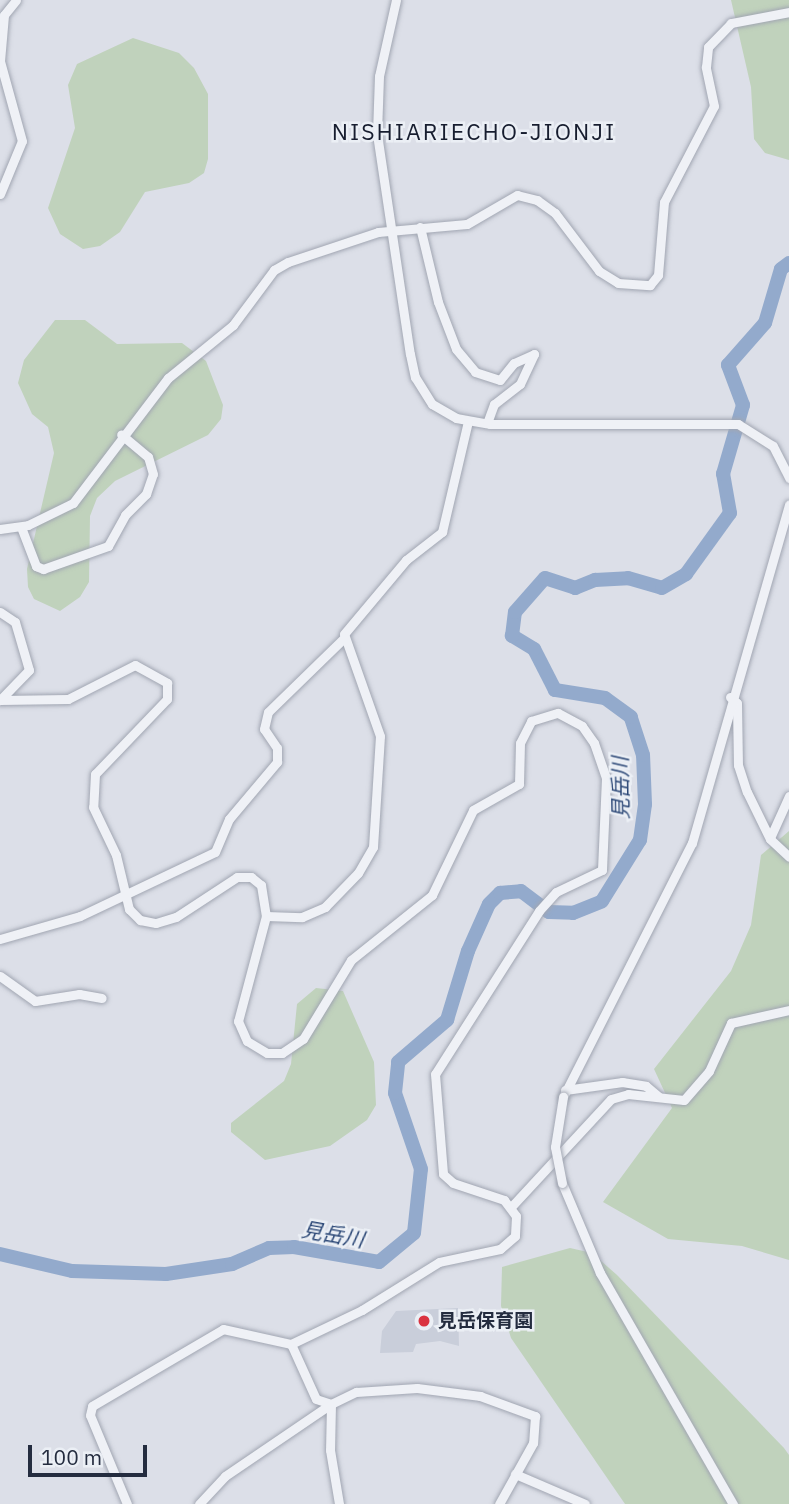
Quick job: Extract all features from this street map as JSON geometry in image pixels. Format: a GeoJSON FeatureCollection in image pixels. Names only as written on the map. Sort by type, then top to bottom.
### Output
{"type":"FeatureCollection","features":[{"type":"Feature","properties":{"kind":"street"},"geometry":{"type":"LineString","coordinates":[[0,194],[22,141],[0,61],[4,15],[16,0]]}},
{"type":"Feature","properties":{"kind":"street"},"geometry":{"type":"LineString","coordinates":[[396,0],[377,104],[390,230],[415,377],[432,404],[468,421],[487,423],[724,422],[747,427],[773,446],[789,478]]}},
{"type":"Feature","properties":{"kind":"street"},"geometry":{"type":"LineString","coordinates":[[0,529],[21,527],[73,503],[121,434],[175,371],[233,325],[274,270],[390,230],[467,224],[517,195],[527,197],[555,213],[599,271],[618,283],[650,285],[658,275],[664,202],[714,106],[706,67],[708,47],[731,23],[789,12]]}},
{"type":"Feature","properties":{"kind":"street"},"geometry":{"type":"LineString","coordinates":[[420,227],[438,303],[456,349],[475,372],[500,380],[514,363],[534,354],[520,384],[494,404],[487,423]]}},
{"type":"Feature","properties":{"kind":"street"},"geometry":{"type":"LineString","coordinates":[[0,942],[124,897],[215,852],[229,818],[277,762],[277,748],[264,729],[268,712],[344,638],[348,625],[405,560],[442,532],[468,421]]}},
{"type":"Feature","properties":{"kind":"street"},"geometry":{"type":"LineString","coordinates":[[21,527],[39,568],[73,563],[108,546],[125,515],[146,494],[153,474],[148,457],[121,434]]}},
{"type":"Feature","properties":{"kind":"street"},"geometry":{"type":"LineString","coordinates":[[733,1504],[600,1272],[562,1183],[555,1147],[564,1093],[681,870],[789,505]]}},
{"type":"Feature","properties":{"kind":"street"},"geometry":{"type":"LineString","coordinates":[[0,612],[15,622],[29,670],[0,700]]}},
{"type":"Feature","properties":{"kind":"street"},"geometry":{"type":"LineString","coordinates":[[266,916],[302,917],[325,908],[358,873],[373,847],[380,736],[344,638]]}},
{"type":"Feature","properties":{"kind":"street"},"geometry":{"type":"LineString","coordinates":[[0,700],[68,699],[135,665],[167,682],[167,699],[90,785],[124,897],[134,916],[164,922],[244,876],[261,885],[266,916],[238,1021],[256,1049],[282,1053],[303,1040],[351,960],[432,895],[472,810],[519,784],[520,743],[531,721],[558,713],[582,726],[601,762],[607,855],[595,876],[556,892],[542,908],[436,1074],[443,1174],[511,1207]]}},
{"type":"Feature","properties":{"kind":"street"},"geometry":{"type":"LineString","coordinates":[[730,697],[737,703],[738,765],[770,839],[789,857]]}},
{"type":"Feature","properties":{"kind":"street"},"geometry":{"type":"LineString","coordinates":[[770,839],[774,820],[789,796]]}},
{"type":"Feature","properties":{"kind":"street"},"geometry":{"type":"LineString","coordinates":[[0,976],[35,1000],[79,993],[102,998]]}},
{"type":"Feature","properties":{"kind":"street"},"geometry":{"type":"LineString","coordinates":[[511,1207],[611,1100],[628,1094],[659,1097],[676,1102],[692,1093],[709,1071],[723,1031],[739,1017],[789,1010]]}},
{"type":"Feature","properties":{"kind":"street"},"geometry":{"type":"LineString","coordinates":[[564,1093],[622,1082],[646,1086],[659,1097]]}},
{"type":"Feature","properties":{"kind":"street"},"geometry":{"type":"LineString","coordinates":[[127,1504],[90,1415],[92,1406],[223,1329],[291,1344],[439,1262],[500,1249],[515,1236],[511,1207]]}},
{"type":"Feature","properties":{"kind":"street"},"geometry":{"type":"LineString","coordinates":[[291,1344],[316,1399],[331,1404]]}},
{"type":"Feature","properties":{"kind":"street"},"geometry":{"type":"LineString","coordinates":[[199,1504],[225,1476],[331,1404],[356,1392],[417,1388],[480,1396],[532,1413],[536,1433],[499,1504]]}},
{"type":"Feature","properties":{"kind":"street"},"geometry":{"type":"LineString","coordinates":[[331,1404],[330,1450],[339,1504]]}},
{"type":"Feature","properties":{"kind":"street"},"geometry":{"type":"LineString","coordinates":[[515,1474],[585,1504]]}},
{"type":"Feature","properties":{"kind":"shaded area","name":"見岳保育園"},"geometry":{"type":"Polygon","coordinates":[[[458,1308],[459,1346],[440,1341],[416,1344],[413,1352],[380,1353],[382,1331],[396,1311],[458,1308]]]}},
{"type":"Feature","properties":{"kind":"green space"},"geometry":{"type":"Polygon","coordinates":[[[731,0],[789,0],[789,160],[765,153],[754,139],[751,87],[731,0]]]}},
{"type":"Feature","properties":{"kind":"green space"},"geometry":{"type":"Polygon","coordinates":[[[133,38],[179,53],[194,68],[208,94],[208,159],[204,173],[189,183],[145,192],[120,232],[100,246],[83,249],[60,234],[48,208],[75,128],[68,85],[77,64],[133,38]]]}},
{"type":"Feature","properties":{"kind":"green space"},"geometry":{"type":"Polygon","coordinates":[[[55,320],[85,320],[117,344],[182,343],[206,361],[223,405],[221,419],[208,435],[115,481],[97,498],[90,516],[89,582],[80,597],[60,611],[34,599],[28,587],[27,569],[54,453],[48,427],[32,414],[18,383],[24,360],[55,320]]]}},
{"type":"Feature","properties":{"kind":"green space"},"geometry":{"type":"Polygon","coordinates":[[[789,831],[789,1260],[742,1246],[668,1239],[603,1202],[672,1108],[654,1069],[731,971],[751,925],[761,855],[789,831]]]}},
{"type":"Feature","properties":{"kind":"green space"},"geometry":{"type":"Polygon","coordinates":[[[316,988],[343,991],[374,1062],[376,1105],[367,1120],[330,1146],[265,1160],[231,1132],[231,1123],[284,1081],[291,1064],[297,1004],[316,988]]]}},
{"type":"Feature","properties":{"kind":"green space"},"geometry":{"type":"Polygon","coordinates":[[[570,1248],[592,1253],[617,1275],[784,1448],[789,1455],[789,1504],[625,1504],[511,1338],[501,1306],[502,1267],[570,1248]]]}},
{"type":"Feature","properties":{"kind":"waterway","name":"見岳川"},"geometry":{"type":"LineString","coordinates":[[0,1254],[72,1271],[166,1274],[232,1264],[269,1248],[294,1247],[379,1262],[414,1233],[421,1169],[395,1093],[398,1062],[447,1020],[468,951],[489,904],[500,893],[521,891],[549,912],[573,913],[602,901],[640,840],[645,804],[643,755],[631,717],[605,698],[555,690],[534,649],[512,636],[515,612],[545,578],[575,588],[595,580],[628,578],[662,588],[686,574],[730,513],[723,474],[743,405],[728,365],[765,323],[781,269],[789,263]]}},
{"type":"Feature","properties":{"kind":"place","name":"見岳保育園"},"geometry":{"type":"Point","coordinates":[424,1321]}},
{"type":"Feature","properties":{"kind":"district","name":"NISHIARIECHO-JIONJI"},"geometry":{"type":"Point","coordinates":[474,131]}}]}
